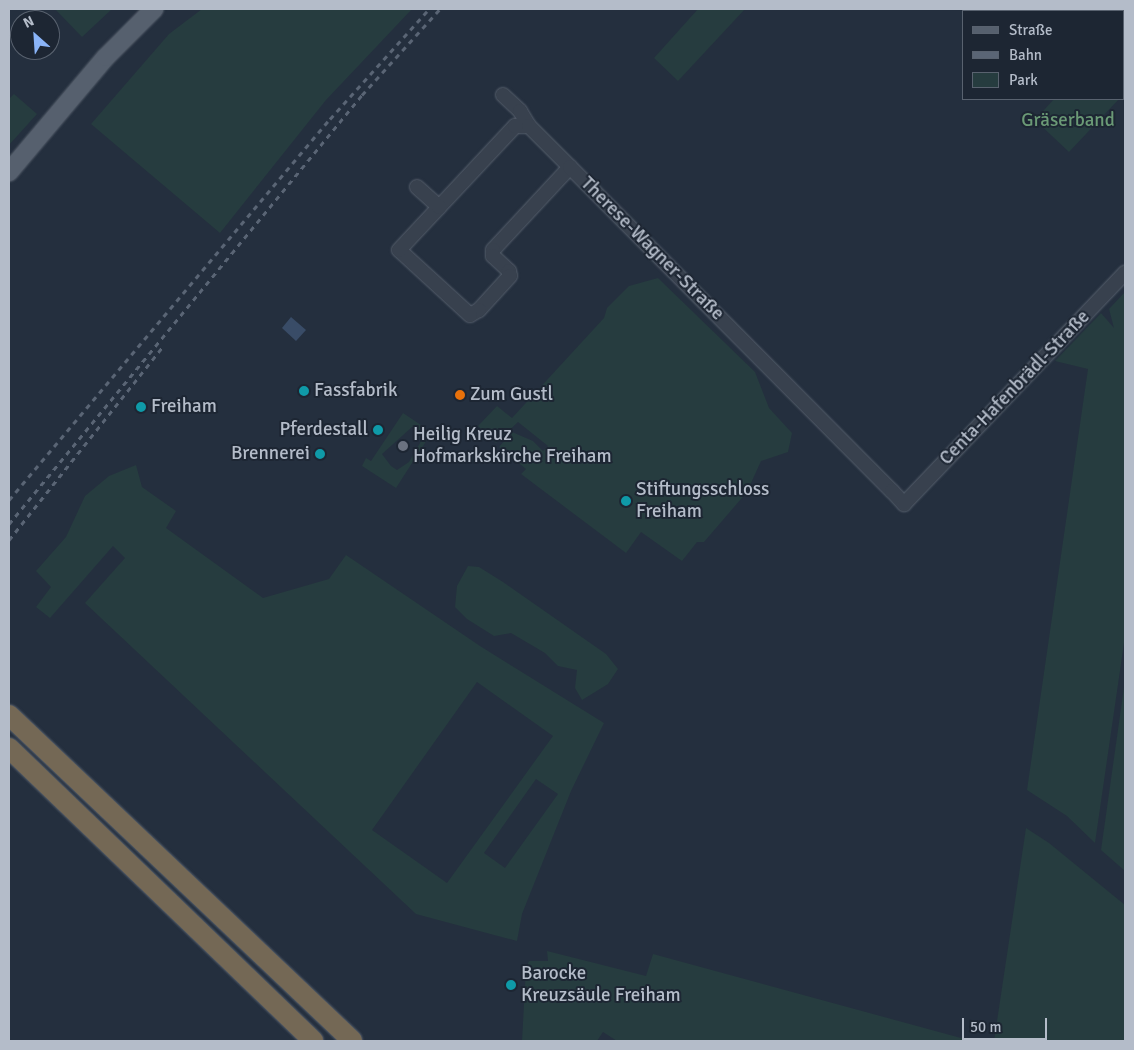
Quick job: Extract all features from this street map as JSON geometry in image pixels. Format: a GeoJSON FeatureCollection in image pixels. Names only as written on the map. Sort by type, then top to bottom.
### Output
{"type":"FeatureCollection","features":[{"type":"Feature","properties":{"kind":"highway"},"geometry":{"type":"LineString","coordinates":[[9,715],[352,1041]]}},
{"type":"Feature","properties":{"kind":"highway"},"geometry":{"type":"LineString","coordinates":[[9,748],[313,1041]]}},
{"type":"Feature","properties":{"kind":"main road"},"geometry":{"type":"LineString","coordinates":[[9,172],[106,57],[154,9]]}},
{"type":"Feature","properties":{"kind":"street","name":"Therese-Wagner-Straße"},"geometry":{"type":"LineString","coordinates":[[503,95],[520,111],[529,126],[904,504]]}},
{"type":"Feature","properties":{"kind":"street"},"geometry":{"type":"LineString","coordinates":[[529,126],[515,126],[399,250],[470,315],[479,310],[510,276],[510,271],[494,256],[493,250],[570,166]]}},
{"type":"Feature","properties":{"kind":"street"},"geometry":{"type":"LineString","coordinates":[[417,187],[439,207]]}},
{"type":"Feature","properties":{"kind":"street","name":"Centa-Hafenbrädl-Straße"},"geometry":{"type":"LineString","coordinates":[[904,504],[1125,273]]}},
{"type":"Feature","properties":{"kind":"green space"},"geometry":{"type":"Polygon","coordinates":[[[112,9],[82,37],[60,14],[60,10],[56,10],[112,9]]]}},
{"type":"Feature","properties":{"kind":"green space"},"geometry":{"type":"Polygon","coordinates":[[[202,9],[412,9],[326,100],[220,233],[91,124],[169,34],[202,9]]]}},
{"type":"Feature","properties":{"kind":"green space"},"geometry":{"type":"Polygon","coordinates":[[[698,9],[745,9],[678,81],[654,58],[698,9]]]}},
{"type":"Feature","properties":{"kind":"green space"},"geometry":{"type":"Polygon","coordinates":[[[1071,9],[1125,9],[1125,20],[1124,22],[1124,10],[1071,9]]]}},
{"type":"Feature","properties":{"kind":"green space"},"geometry":{"type":"Polygon","coordinates":[[[1125,22],[1124,94],[1124,24],[1125,22]]]}},
{"type":"Feature","properties":{"kind":"green space"},"geometry":{"type":"Polygon","coordinates":[[[14,94],[37,114],[9,145],[9,99],[14,94]]]}},
{"type":"Feature","properties":{"kind":"green space","name":"Gräserband"},"geometry":{"type":"Polygon","coordinates":[[[1053,100],[1118,100],[1069,152],[1035,120],[1053,100]]]}},
{"type":"Feature","properties":{"kind":"green space"},"geometry":{"type":"Polygon","coordinates":[[[658,278],[755,372],[769,408],[792,433],[788,452],[761,461],[747,492],[704,542],[697,542],[682,561],[641,532],[626,553],[521,474],[526,469],[499,447],[512,432],[533,441],[543,451],[548,446],[518,422],[496,443],[478,426],[497,406],[512,418],[604,318],[607,308],[629,286],[658,278]]]}},
{"type":"Feature","properties":{"kind":"green space"},"geometry":{"type":"Polygon","coordinates":[[[1125,292],[1125,636],[1095,843],[1067,816],[1027,790],[1088,369],[1055,361],[1101,313],[1114,328],[1109,309],[1125,292]]]}},
{"type":"Feature","properties":{"kind":"green space"},"geometry":{"type":"Polygon","coordinates":[[[403,413],[424,427],[420,433],[416,427],[412,427],[382,454],[391,466],[397,470],[409,462],[428,429],[432,432],[396,488],[362,466],[366,458],[371,461],[403,413]]]}},
{"type":"Feature","properties":{"kind":"green space"},"geometry":{"type":"Polygon","coordinates":[[[136,465],[142,487],[176,511],[166,528],[263,598],[329,579],[346,555],[480,646],[604,723],[571,791],[522,914],[517,941],[416,914],[85,603],[125,558],[113,546],[50,618],[36,607],[51,587],[36,571],[66,537],[85,496],[109,476],[136,465]],[[477,682],[372,830],[447,883],[553,736],[477,682]],[[536,779],[484,853],[505,868],[558,794],[536,779]]]}},
{"type":"Feature","properties":{"kind":"green space"},"geometry":{"type":"Polygon","coordinates":[[[468,566],[479,567],[503,582],[606,654],[618,669],[608,684],[582,700],[575,688],[577,670],[558,666],[545,653],[511,633],[494,636],[467,619],[455,607],[457,586],[468,566]]]}},
{"type":"Feature","properties":{"kind":"green space"},"geometry":{"type":"Polygon","coordinates":[[[1125,680],[1125,871],[1101,850],[1125,680]]]}},
{"type":"Feature","properties":{"kind":"green space"},"geometry":{"type":"Polygon","coordinates":[[[1026,828],[1049,843],[1125,905],[1125,1041],[994,1041],[1026,828]]]}},
{"type":"Feature","properties":{"kind":"green space"},"geometry":{"type":"Polygon","coordinates":[[[547,951],[646,976],[653,954],[972,1041],[617,1041],[603,1032],[597,1041],[522,1041],[526,968],[529,961],[548,961],[547,951]]]}},
{"type":"Feature","properties":{"kind":"water"},"geometry":{"type":"Polygon","coordinates":[[[291,317],[306,330],[296,341],[282,328],[291,317]]]}},
{"type":"Feature","properties":{"kind":"railway"},"geometry":{"type":"LineString","coordinates":[[9,500],[330,119],[429,9]]}},
{"type":"Feature","properties":{"kind":"railway"},"geometry":{"type":"LineString","coordinates":[[9,524],[362,95],[440,9]]}},
{"type":"Feature","properties":{"kind":"railway"},"geometry":{"type":"LineString","coordinates":[[9,540],[164,345]]}},
{"type":"Feature","properties":{"kind":"place","name":"Fassfabrik"},"geometry":{"type":"Point","coordinates":[304,391]}},
{"type":"Feature","properties":{"kind":"place","name":"Zum Gustl"},"geometry":{"type":"Point","coordinates":[460,395]}},
{"type":"Feature","properties":{"kind":"place","name":"Freiham"},"geometry":{"type":"Point","coordinates":[141,407]}},
{"type":"Feature","properties":{"kind":"place","name":"Pferdestall"},"geometry":{"type":"Point","coordinates":[378,430]}},
{"type":"Feature","properties":{"kind":"place","name":"Heilig Kreuz Hofmarkskirche Freiham"},"geometry":{"type":"Point","coordinates":[403,446]}},
{"type":"Feature","properties":{"kind":"place","name":"Brennerei"},"geometry":{"type":"Point","coordinates":[320,454]}},
{"type":"Feature","properties":{"kind":"place","name":"Stiftungsschloss Freiham"},"geometry":{"type":"Point","coordinates":[626,501]}},
{"type":"Feature","properties":{"kind":"place","name":"Barocke Kreuzsäule Freiham"},"geometry":{"type":"Point","coordinates":[511,985]}}]}
